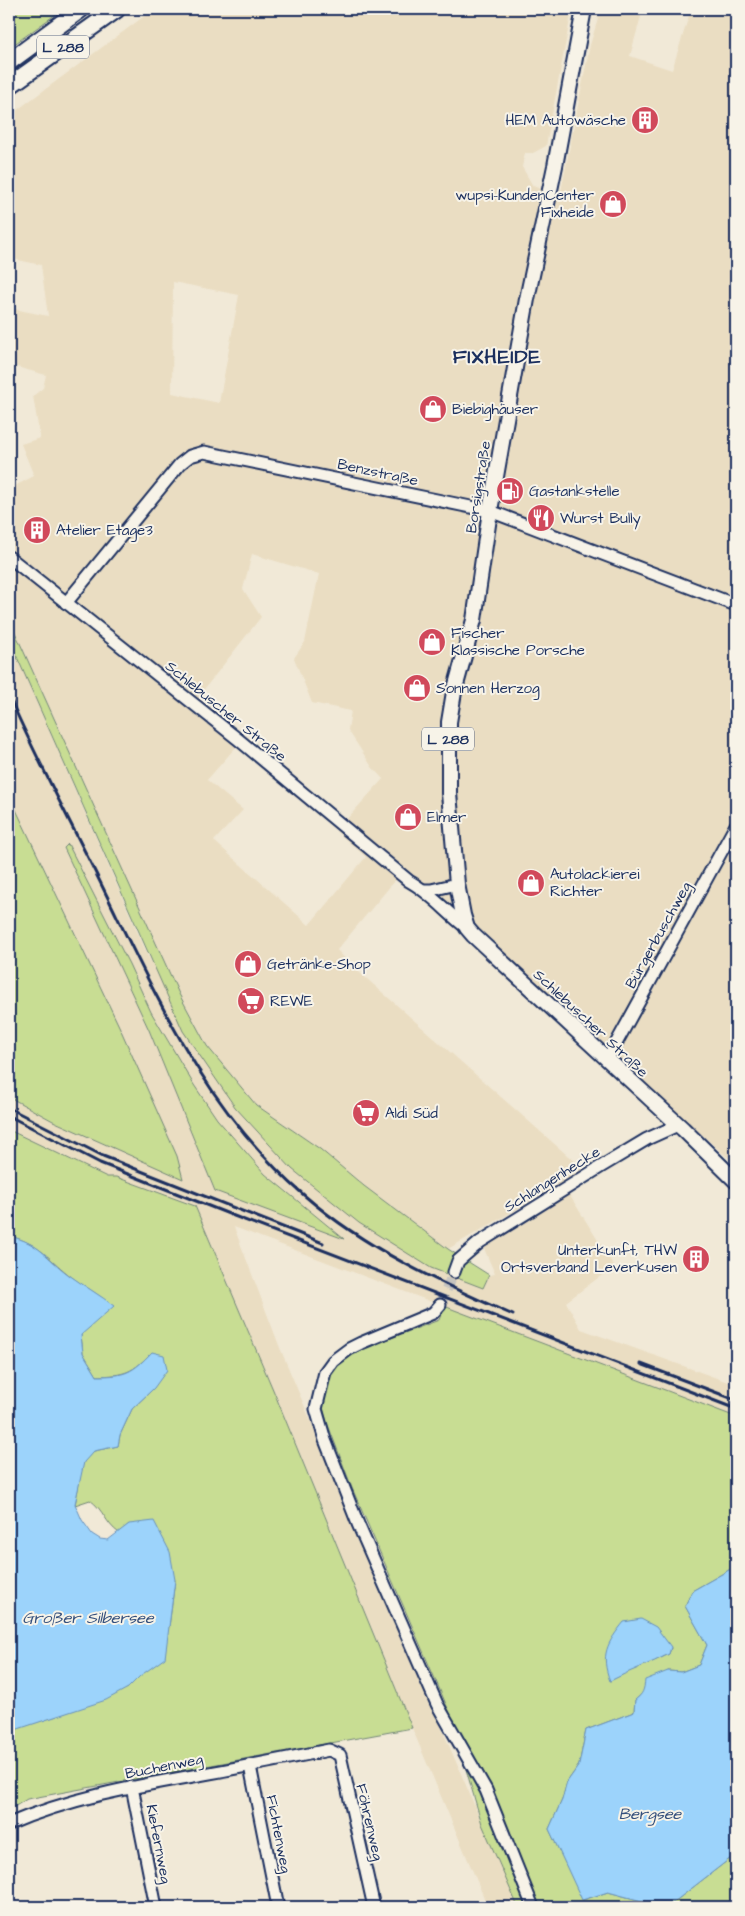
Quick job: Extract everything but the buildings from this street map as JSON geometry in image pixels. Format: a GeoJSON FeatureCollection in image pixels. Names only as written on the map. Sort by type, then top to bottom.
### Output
{"type":"FeatureCollection","features":[{"type":"Feature","properties":{"kind":"highway","name":"L 288"},"geometry":{"type":"LineString","coordinates":[[9,62],[82,9]]}},
{"type":"Feature","properties":{"kind":"highway","name":"L 288"},"geometry":{"type":"LineString","coordinates":[[9,86],[117,9]]}},
{"type":"Feature","properties":{"kind":"main road","name":"Borsigstraße"},"geometry":{"type":"LineString","coordinates":[[467,928],[457,884],[449,793],[449,722],[454,692],[474,620],[490,511],[527,299],[577,53],[584,9]]}},
{"type":"Feature","properties":{"kind":"main road","name":"Schlebuscher Straße"},"geometry":{"type":"LineString","coordinates":[[467,928],[736,1181]]}},
{"type":"Feature","properties":{"kind":"street","name":"Benzstraße"},"geometry":{"type":"LineString","coordinates":[[66,603],[180,464],[190,456],[200,452],[210,452],[490,511],[736,605]]}},
{"type":"Feature","properties":{"kind":"street","name":"Schlebuscher Straße"},"geometry":{"type":"LineString","coordinates":[[9,557],[239,740],[409,882],[424,890],[467,928]]}},
{"type":"Feature","properties":{"kind":"street","name":"Bürgerbuschweg"},"geometry":{"type":"LineString","coordinates":[[607,1060],[736,825]]}},
{"type":"Feature","properties":{"kind":"street"},"geometry":{"type":"LineString","coordinates":[[424,890],[457,884]]}},
{"type":"Feature","properties":{"kind":"street","name":"Schlangenhecke"},"geometry":{"type":"LineString","coordinates":[[454,1272],[458,1260],[480,1242],[647,1139],[678,1125]]}},
{"type":"Feature","properties":{"kind":"street"},"geometry":{"type":"LineString","coordinates":[[440,1305],[433,1313],[361,1343],[333,1361],[325,1372],[316,1409],[325,1440],[358,1524],[437,1704],[486,1790],[534,1907]]}},
{"type":"Feature","properties":{"kind":"street","name":"Buchenweg"},"geometry":{"type":"LineString","coordinates":[[9,1824],[32,1814],[132,1787],[329,1750]]}},
{"type":"Feature","properties":{"kind":"street","name":"Föhrenweg"},"geometry":{"type":"LineString","coordinates":[[329,1750],[340,1755],[374,1907]]}},
{"type":"Feature","properties":{"kind":"street","name":"Fichtenweg"},"geometry":{"type":"LineString","coordinates":[[250,1766],[278,1907]]}},
{"type":"Feature","properties":{"kind":"street","name":"Kiefernweg"},"geometry":{"type":"LineString","coordinates":[[132,1787],[156,1907]]}},
{"type":"Feature","properties":{"kind":"shaded area"},"geometry":{"type":"Polygon","coordinates":[[[154,9],[572,9],[546,146],[533,153],[525,153],[522,167],[533,186],[560,196],[590,45],[601,9],[643,9],[630,56],[672,70],[691,9],[736,9],[736,1165],[621,1063],[397,878],[337,950],[350,964],[584,1170],[448,1249],[364,1186],[320,1149],[256,1105],[207,1046],[179,994],[9,619],[9,489],[34,476],[21,444],[40,438],[33,396],[43,388],[46,375],[9,365],[9,308],[48,316],[41,265],[9,258],[9,116],[154,9]],[[173,282],[172,393],[219,403],[239,295],[173,282]],[[252,554],[243,589],[261,617],[198,697],[247,739],[235,748],[207,780],[243,810],[214,841],[309,925],[366,857],[336,831],[383,779],[372,767],[348,730],[351,711],[312,703],[294,658],[305,642],[319,574],[252,554]]]}},
{"type":"Feature","properties":{"kind":"shaded area"},"geometry":{"type":"Polygon","coordinates":[[[9,639],[148,956],[235,1107],[483,1288],[489,1275],[495,1274],[482,1244],[567,1191],[614,1266],[566,1302],[581,1329],[736,1385],[736,1417],[234,1227],[280,1348],[518,1907],[488,1907],[195,1207],[116,1177],[107,1177],[9,1130],[9,1097],[53,1121],[183,1178],[119,1026],[9,795],[9,639]],[[68,845],[64,849],[149,1030],[215,1190],[342,1237],[265,1174],[217,1119],[194,1085],[151,1012],[129,964],[68,845]]]}},
{"type":"Feature","properties":{"kind":"green space"},"geometry":{"type":"Polygon","coordinates":[[[9,9],[63,9],[9,48],[9,9]]]}},
{"type":"Feature","properties":{"kind":"green space"},"geometry":{"type":"Polygon","coordinates":[[[9,619],[179,994],[207,1046],[256,1105],[320,1149],[364,1186],[448,1249],[489,1275],[483,1288],[431,1268],[359,1223],[292,1169],[235,1107],[183,1031],[9,639],[9,619]]]}},
{"type":"Feature","properties":{"kind":"green space"},"geometry":{"type":"Polygon","coordinates":[[[9,795],[119,1026],[177,1156],[183,1179],[53,1121],[9,1097],[9,795]]]}},
{"type":"Feature","properties":{"kind":"green space"},"geometry":{"type":"Polygon","coordinates":[[[68,844],[129,964],[151,1012],[194,1085],[217,1119],[265,1174],[344,1239],[215,1191],[149,1030],[64,848],[68,844]]]}},
{"type":"Feature","properties":{"kind":"green space"},"geometry":{"type":"Polygon","coordinates":[[[9,1130],[107,1177],[116,1177],[195,1206],[274,1392],[412,1728],[27,1799],[9,1810],[9,1727],[15,1729],[60,1715],[128,1688],[140,1676],[169,1627],[175,1580],[129,1524],[119,1533],[90,1500],[75,1505],[83,1462],[94,1451],[118,1446],[120,1435],[132,1409],[154,1388],[152,1352],[128,1372],[97,1376],[83,1353],[81,1335],[101,1297],[28,1242],[9,1236],[9,1130]]]}},
{"type":"Feature","properties":{"kind":"green space"},"geometry":{"type":"Polygon","coordinates":[[[444,1306],[736,1417],[736,1566],[692,1591],[685,1606],[707,1645],[699,1665],[681,1672],[668,1671],[635,1700],[634,1712],[586,1730],[579,1765],[567,1782],[562,1800],[549,1829],[583,1900],[608,1892],[642,1901],[674,1902],[736,1854],[736,1907],[518,1907],[482,1824],[449,1711],[352,1488],[322,1404],[329,1379],[336,1367],[359,1350],[439,1320],[444,1306]],[[656,1628],[610,1681],[669,1654],[671,1648],[656,1628]]]}},
{"type":"Feature","properties":{"kind":"water","name":"Großer Silbersee"},"geometry":{"type":"Polygon","coordinates":[[[9,1236],[36,1247],[61,1269],[114,1306],[81,1335],[83,1353],[97,1376],[128,1372],[139,1365],[152,1352],[164,1355],[167,1370],[154,1388],[132,1409],[120,1435],[118,1446],[94,1451],[84,1462],[75,1504],[82,1520],[92,1534],[100,1539],[108,1540],[129,1524],[154,1521],[170,1552],[175,1580],[165,1658],[140,1676],[128,1688],[106,1700],[15,1730],[9,1727],[9,1236]]]}},
{"type":"Feature","properties":{"kind":"water","name":"Bergsee"},"geometry":{"type":"Polygon","coordinates":[[[736,1566],[736,1854],[674,1902],[642,1901],[608,1892],[582,1900],[549,1829],[562,1800],[567,1782],[579,1765],[586,1730],[634,1712],[635,1700],[643,1692],[645,1680],[668,1671],[681,1672],[699,1665],[707,1645],[685,1606],[692,1591],[736,1566]]]}},
{"type":"Feature","properties":{"kind":"water"},"geometry":{"type":"Polygon","coordinates":[[[641,1619],[656,1627],[671,1647],[669,1654],[610,1681],[606,1664],[609,1643],[624,1622],[641,1619]]]}},
{"type":"Feature","properties":{"kind":"tunnel"},"geometry":{"type":"LineString","coordinates":[[440,1305],[454,1272]]}},
{"type":"Feature","properties":{"kind":"railway"},"geometry":{"type":"LineString","coordinates":[[9,696],[44,771],[168,1017],[214,1093],[241,1129],[271,1164],[328,1215],[378,1249],[431,1277],[513,1315]]}},
{"type":"Feature","properties":{"kind":"railway"},"geometry":{"type":"LineString","coordinates":[[9,1108],[103,1156],[323,1243]]}},
{"type":"Feature","properties":{"kind":"railway"},"geometry":{"type":"LineString","coordinates":[[9,1116],[100,1163],[736,1409]]}},
{"type":"Feature","properties":{"kind":"railway"},"geometry":{"type":"LineString","coordinates":[[641,1364],[736,1400]]}},
{"type":"Feature","properties":{"kind":"place","name":"HEM Autowäsche"},"geometry":{"type":"Point","coordinates":[645,120]}},
{"type":"Feature","properties":{"kind":"place","name":"wupsi-KundenCenter Fixheide"},"geometry":{"type":"Point","coordinates":[613,204]}},
{"type":"Feature","properties":{"kind":"place","name":"Biebighäuser"},"geometry":{"type":"Point","coordinates":[433,409]}},
{"type":"Feature","properties":{"kind":"place","name":"Gastankstelle"},"geometry":{"type":"Point","coordinates":[510,491]}},
{"type":"Feature","properties":{"kind":"place","name":"Wurst Bully"},"geometry":{"type":"Point","coordinates":[541,518]}},
{"type":"Feature","properties":{"kind":"place","name":"Atelier Etage3"},"geometry":{"type":"Point","coordinates":[37,530]}},
{"type":"Feature","properties":{"kind":"place","name":"Fischer Klassische Porsche"},"geometry":{"type":"Point","coordinates":[432,642]}},
{"type":"Feature","properties":{"kind":"place","name":"Sonnen Herzog"},"geometry":{"type":"Point","coordinates":[417,688]}},
{"type":"Feature","properties":{"kind":"place","name":"Elmer"},"geometry":{"type":"Point","coordinates":[408,817]}},
{"type":"Feature","properties":{"kind":"place","name":"Autolackierei Richter"},"geometry":{"type":"Point","coordinates":[531,883]}},
{"type":"Feature","properties":{"kind":"place","name":"Getränke-Shop"},"geometry":{"type":"Point","coordinates":[248,964]}},
{"type":"Feature","properties":{"kind":"place","name":"REWE"},"geometry":{"type":"Point","coordinates":[251,1001]}},
{"type":"Feature","properties":{"kind":"place","name":"Aldi Süd"},"geometry":{"type":"Point","coordinates":[366,1113]}},
{"type":"Feature","properties":{"kind":"place","name":"Unterkunft, THW Ortsverband Leverkusen"},"geometry":{"type":"Point","coordinates":[696,1259]}},
{"type":"Feature","properties":{"kind":"district","name":"FIXHEIDE"},"geometry":{"type":"Point","coordinates":[497,356]}}]}
